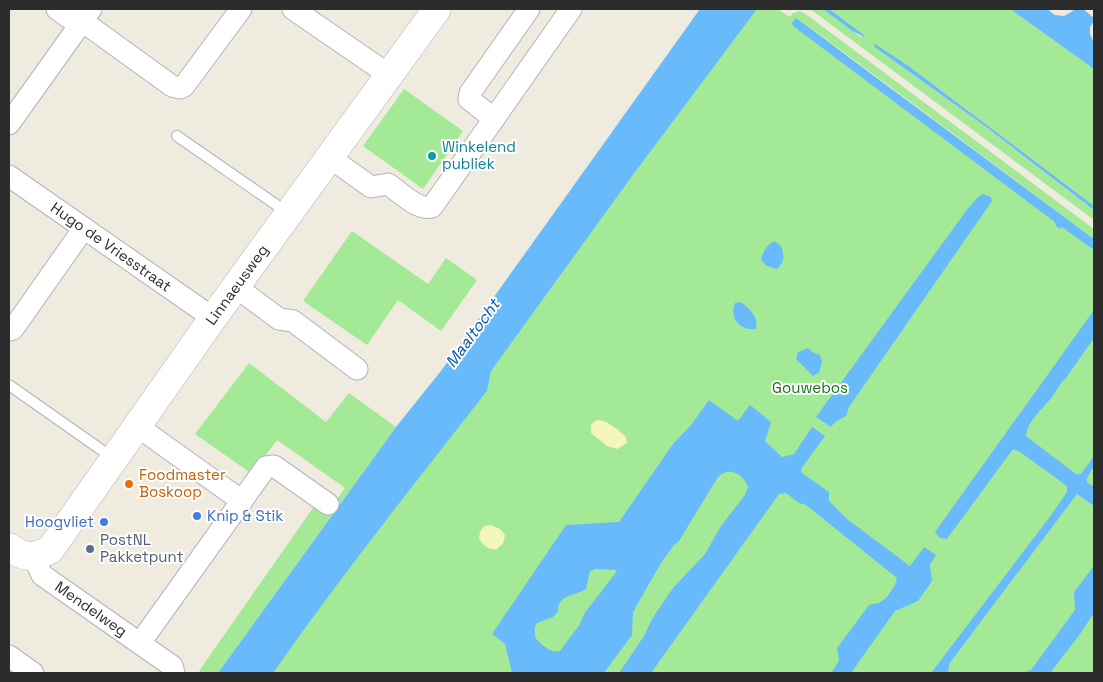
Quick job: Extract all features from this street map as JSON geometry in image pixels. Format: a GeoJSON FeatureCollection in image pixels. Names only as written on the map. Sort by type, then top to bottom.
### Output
{"type":"FeatureCollection","features":[{"type":"Feature","properties":{"kind":"street"},"geometry":{"type":"LineString","coordinates":[[57,9],[68,17],[86,15],[172,86],[180,88],[184,86],[241,9]]}},
{"type":"Feature","properties":{"kind":"street"},"geometry":{"type":"LineString","coordinates":[[293,9],[389,75]]}},
{"type":"Feature","properties":{"kind":"street","name":"Linnaeusweg"},"geometry":{"type":"LineString","coordinates":[[34,557],[50,550],[213,318],[437,9]]}},
{"type":"Feature","properties":{"kind":"street"},"geometry":{"type":"LineString","coordinates":[[494,119],[472,103],[470,93],[529,9]]}},
{"type":"Feature","properties":{"kind":"street"},"geometry":{"type":"LineString","coordinates":[[329,157],[371,187],[388,184],[421,207],[432,207],[571,9]]}},
{"type":"Feature","properties":{"kind":"street"},"geometry":{"type":"LineString","coordinates":[[9,124],[86,15]]}},
{"type":"Feature","properties":{"kind":"street","name":"Hugo de Vriesstraat"},"geometry":{"type":"LineString","coordinates":[[9,176],[213,318]]}},
{"type":"Feature","properties":{"kind":"street"},"geometry":{"type":"LineString","coordinates":[[9,330],[13,329],[84,228]]}},
{"type":"Feature","properties":{"kind":"street"},"geometry":{"type":"LineString","coordinates":[[236,287],[279,319],[293,321],[357,368]]}},
{"type":"Feature","properties":{"kind":"street"},"geometry":{"type":"LineString","coordinates":[[137,426],[242,501]]}},
{"type":"Feature","properties":{"kind":"street"},"geometry":{"type":"LineString","coordinates":[[140,643],[266,467],[274,466],[328,504]]}},
{"type":"Feature","properties":{"kind":"street"},"geometry":{"type":"LineString","coordinates":[[9,547],[20,555],[34,557]]}},
{"type":"Feature","properties":{"kind":"street","name":"Mendelweg"},"geometry":{"type":"LineString","coordinates":[[34,557],[42,575],[172,666],[174,673]]}},
{"type":"Feature","properties":{"kind":"street"},"geometry":{"type":"LineString","coordinates":[[9,656],[33,673]]}},
{"type":"Feature","properties":{"kind":"lane"},"geometry":{"type":"LineString","coordinates":[[177,136],[289,213]]}},
{"type":"Feature","properties":{"kind":"lane"},"geometry":{"type":"LineString","coordinates":[[9,385],[114,459]]}},
{"type":"Feature","properties":{"kind":"green space","name":"Gouwebos"},"geometry":{"type":"Polygon","coordinates":[[[732,9],[777,9],[790,17],[793,13],[800,11],[807,15],[1094,229],[1094,239],[798,18],[1094,245],[1094,673],[255,673],[732,9]]]}},
{"type":"Feature","properties":{"kind":"green space"},"geometry":{"type":"Polygon","coordinates":[[[810,9],[823,9],[861,37],[864,36],[829,9],[1010,9],[1094,69],[1094,206],[910,67],[876,48],[985,126],[1094,210],[1094,220],[810,9]]]}},
{"type":"Feature","properties":{"kind":"green space"},"geometry":{"type":"Polygon","coordinates":[[[404,89],[463,131],[423,189],[363,146],[404,89]]]}},
{"type":"Feature","properties":{"kind":"green space"},"geometry":{"type":"Polygon","coordinates":[[[352,231],[428,284],[446,258],[477,280],[441,331],[398,300],[367,345],[303,301],[352,231]]]}},
{"type":"Feature","properties":{"kind":"green space"},"geometry":{"type":"Polygon","coordinates":[[[249,363],[326,422],[349,393],[396,427],[218,673],[201,673],[199,671],[315,505],[336,500],[345,488],[277,440],[252,474],[195,434],[249,363]]]}},
{"type":"Feature","properties":{"kind":"sand"},"geometry":{"type":"Polygon","coordinates":[[[601,420],[616,429],[626,437],[627,443],[617,449],[607,446],[591,433],[591,424],[601,420]]]}},
{"type":"Feature","properties":{"kind":"sand"},"geometry":{"type":"Polygon","coordinates":[[[491,525],[500,529],[505,535],[503,543],[497,549],[486,547],[479,538],[484,526],[491,525]]]}},
{"type":"Feature","properties":{"kind":"water","name":"Maaltocht"},"geometry":{"type":"Polygon","coordinates":[[[700,9],[757,9],[632,176],[491,371],[487,391],[351,566],[273,673],[218,673],[396,427],[441,371],[700,9]]]}},
{"type":"Feature","properties":{"kind":"water"},"geometry":{"type":"Polygon","coordinates":[[[823,9],[829,9],[865,36],[851,30],[823,9]]]}},
{"type":"Feature","properties":{"kind":"water"},"geometry":{"type":"Polygon","coordinates":[[[1010,9],[1047,9],[1055,15],[1064,16],[1076,9],[1083,9],[1094,18],[1090,27],[1090,34],[1094,43],[1094,69],[1010,9]]]}},
{"type":"Feature","properties":{"kind":"water"},"geometry":{"type":"Polygon","coordinates":[[[796,18],[1094,239],[1094,250],[1062,227],[1060,229],[1056,226],[1055,222],[793,26],[792,23],[796,18]]]}},
{"type":"Feature","properties":{"kind":"water"},"geometry":{"type":"Polygon","coordinates":[[[875,44],[910,67],[1094,206],[1094,210],[985,126],[876,48],[875,44]]]}},
{"type":"Feature","properties":{"kind":"water"},"geometry":{"type":"Polygon","coordinates":[[[983,194],[991,197],[992,201],[849,407],[846,416],[835,422],[831,427],[816,417],[966,211],[983,194]]]}},
{"type":"Feature","properties":{"kind":"water"},"geometry":{"type":"Polygon","coordinates":[[[774,241],[780,245],[783,252],[782,264],[777,269],[767,266],[761,260],[765,249],[774,241]]]}},
{"type":"Feature","properties":{"kind":"water"},"geometry":{"type":"Polygon","coordinates":[[[740,302],[753,313],[757,325],[756,329],[745,328],[737,322],[734,309],[735,303],[740,302]]]}},
{"type":"Feature","properties":{"kind":"water"},"geometry":{"type":"Polygon","coordinates":[[[1094,310],[1094,338],[1066,378],[1032,420],[1026,436],[1076,474],[1081,474],[1094,456],[1094,466],[1087,478],[1087,482],[1094,487],[1094,506],[1077,494],[949,664],[948,673],[931,673],[1049,518],[1067,492],[1067,486],[1013,449],[947,539],[940,538],[935,532],[1094,310]]]}},
{"type":"Feature","properties":{"kind":"water"},"geometry":{"type":"Polygon","coordinates":[[[808,348],[820,355],[822,362],[819,373],[813,376],[796,359],[798,352],[808,348]]]}},
{"type":"Feature","properties":{"kind":"water"},"geometry":{"type":"Polygon","coordinates":[[[709,400],[738,421],[750,405],[771,422],[765,441],[782,457],[794,454],[812,427],[825,436],[801,469],[802,473],[829,492],[829,501],[847,519],[910,566],[924,547],[936,555],[930,565],[932,581],[918,601],[895,611],[851,673],[831,673],[839,661],[837,648],[869,605],[879,603],[887,597],[897,578],[806,505],[799,503],[786,493],[779,494],[651,673],[619,673],[673,588],[705,554],[721,526],[745,495],[748,487],[743,478],[736,473],[727,472],[718,477],[679,541],[661,563],[633,612],[632,635],[604,673],[512,673],[505,644],[492,634],[566,525],[619,522],[673,444],[691,425],[709,400]],[[595,569],[590,571],[586,589],[564,599],[560,602],[558,612],[553,617],[537,623],[535,637],[537,640],[549,650],[560,651],[616,570],[595,569]]]}},
{"type":"Feature","properties":{"kind":"water"},"geometry":{"type":"Polygon","coordinates":[[[1094,566],[1094,613],[1050,673],[1023,673],[1031,670],[1075,610],[1074,592],[1094,566]]]}},
{"type":"Feature","properties":{"kind":"place","name":"Winkelend publiek"},"geometry":{"type":"Point","coordinates":[432,156]}},
{"type":"Feature","properties":{"kind":"place","name":"Foodmaster Boskoop"},"geometry":{"type":"Point","coordinates":[129,484]}},
{"type":"Feature","properties":{"kind":"place","name":"Knip & Stik"},"geometry":{"type":"Point","coordinates":[197,516]}},
{"type":"Feature","properties":{"kind":"place","name":"Hoogvliet"},"geometry":{"type":"Point","coordinates":[104,522]}},
{"type":"Feature","properties":{"kind":"place","name":"PostNL Pakketpunt"},"geometry":{"type":"Point","coordinates":[90,549]}}]}
